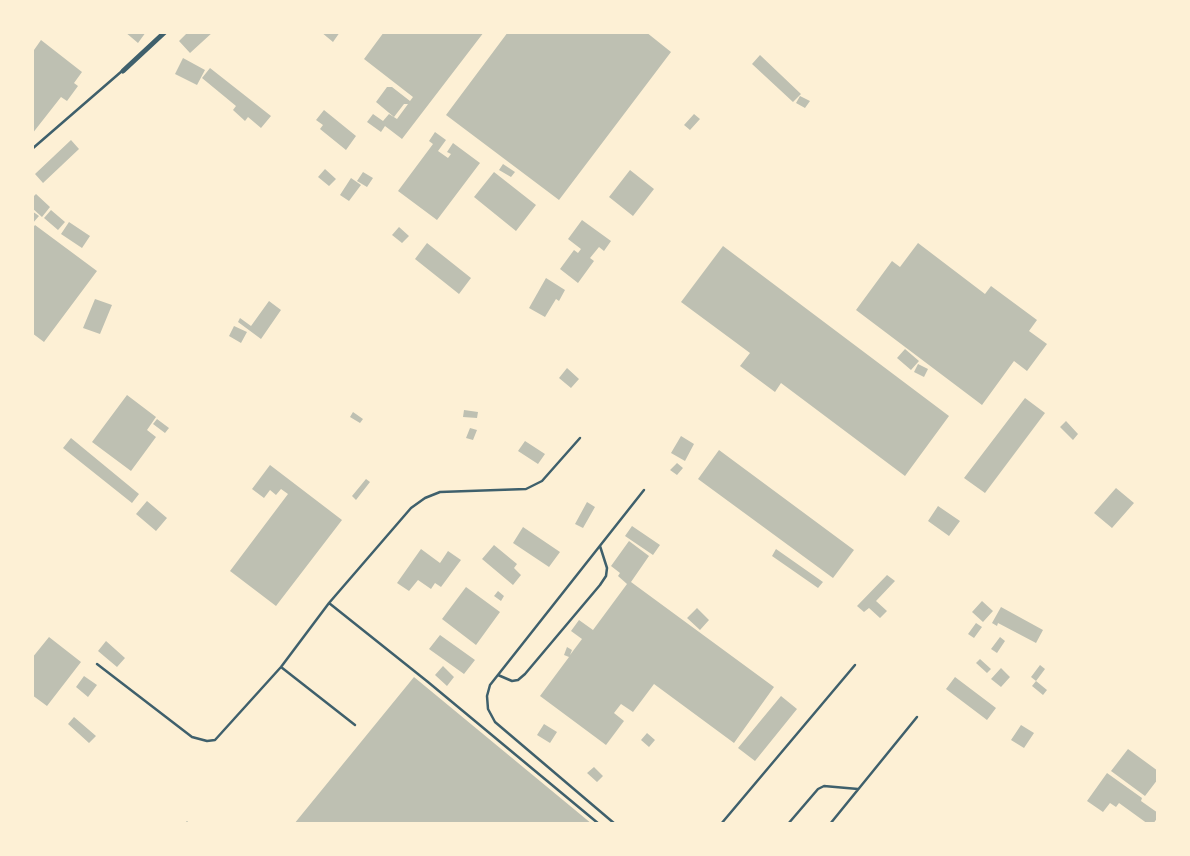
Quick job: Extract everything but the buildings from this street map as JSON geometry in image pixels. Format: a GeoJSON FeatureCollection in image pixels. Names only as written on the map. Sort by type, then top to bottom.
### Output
{"type":"FeatureCollection","features":[{"type":"Feature","properties":{"kind":"street"},"geometry":{"type":"LineString","coordinates":[[123,70],[165,32]]}},
{"type":"Feature","properties":{"kind":"lane"},"geometry":{"type":"LineString","coordinates":[[32,149],[123,70]]}},
{"type":"Feature","properties":{"kind":"lane"},"geometry":{"type":"LineString","coordinates":[[97,664],[192,737],[207,741],[215,740],[281,667],[329,603],[411,508],[424,498],[440,492],[526,489],[542,481],[580,438]]}},
{"type":"Feature","properties":{"kind":"lane"},"geometry":{"type":"LineString","coordinates":[[615,824],[495,722],[488,709],[487,696],[490,685],[644,490]]}},
{"type":"Feature","properties":{"kind":"lane"},"geometry":{"type":"LineString","coordinates":[[498,675],[512,681],[518,680],[525,674],[600,586],[606,576],[607,568],[600,546]]}},
{"type":"Feature","properties":{"kind":"lane"},"geometry":{"type":"LineString","coordinates":[[329,603],[428,682],[599,824]]}},
{"type":"Feature","properties":{"kind":"lane"},"geometry":{"type":"LineString","coordinates":[[722,824],[855,665]]}},
{"type":"Feature","properties":{"kind":"lane"},"geometry":{"type":"LineString","coordinates":[[281,667],[355,725]]}},
{"type":"Feature","properties":{"kind":"lane"},"geometry":{"type":"LineString","coordinates":[[830,824],[918,717]]}},
{"type":"Feature","properties":{"kind":"lane"},"geometry":{"type":"LineString","coordinates":[[788,824],[818,789],[824,786],[858,789]]}}]}
